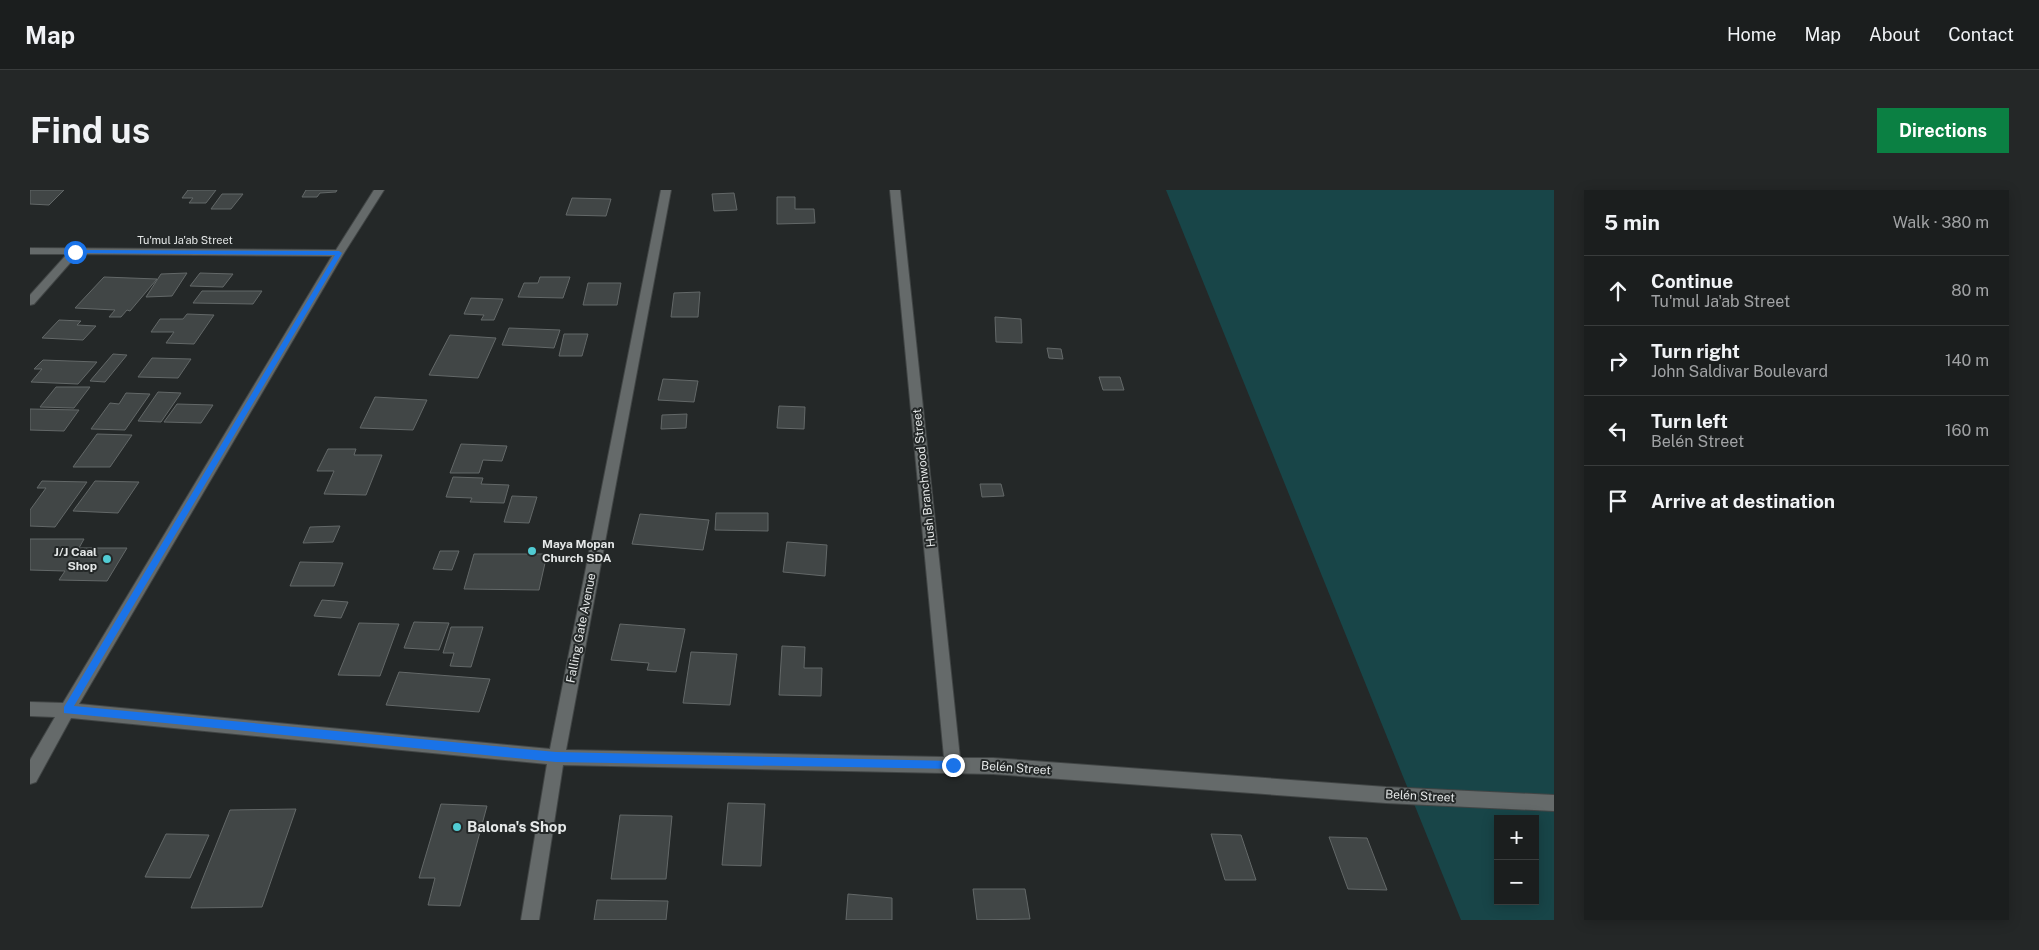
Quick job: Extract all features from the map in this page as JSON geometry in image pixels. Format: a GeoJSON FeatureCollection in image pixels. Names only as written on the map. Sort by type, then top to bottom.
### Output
{"type":"FeatureCollection","features":[{"type":"Feature","properties":{"kind":"street"},"geometry":{"type":"LineString","coordinates":[[30,776],[67,710],[339,253],[379,190]]}},
{"type":"Feature","properties":{"kind":"street","name":"Falling Gate Avenue"},"geometry":{"type":"LineString","coordinates":[[530,920],[556,757],[666,190]]}},
{"type":"Feature","properties":{"kind":"street","name":"Hush Branchwood Street"},"geometry":{"type":"LineString","coordinates":[[895,190],[953,765]]}},
{"type":"Feature","properties":{"kind":"street","name":"Tu'mul Ja'ab Street"},"geometry":{"type":"LineString","coordinates":[[30,251],[339,253]]}},
{"type":"Feature","properties":{"kind":"street"},"geometry":{"type":"LineString","coordinates":[[30,302],[75,252]]}},
{"type":"Feature","properties":{"kind":"street","name":"Belén Street"},"geometry":{"type":"LineString","coordinates":[[30,709],[67,710],[556,757],[993,766],[1386,795],[1554,803]]}},
{"type":"Feature","properties":{"kind":"shaded area"},"geometry":{"type":"Polygon","coordinates":[[[1166,190],[1554,190],[1554,920],[1461,920],[1166,190]]]}},
{"type":"Feature","properties":{"kind":"building"},"geometry":{"type":"Polygon","coordinates":[[[30,190],[64,190],[49,205],[30,204],[30,190]]]}},
{"type":"Feature","properties":{"kind":"building"},"geometry":{"type":"Polygon","coordinates":[[[188,190],[216,190],[206,203],[189,203],[193,198],[182,198],[188,190]]]}},
{"type":"Feature","properties":{"kind":"building"},"geometry":{"type":"Polygon","coordinates":[[[306,190],[337,190],[336,192],[320,193],[317,197],[302,197],[306,190]]]}},
{"type":"Feature","properties":{"kind":"building"},"geometry":{"type":"Polygon","coordinates":[[[734,193],[737,210],[714,211],[712,194],[734,193]]]}},
{"type":"Feature","properties":{"kind":"building"},"geometry":{"type":"Polygon","coordinates":[[[222,194],[243,194],[231,209],[211,209],[222,194]]]}},
{"type":"Feature","properties":{"kind":"building"},"geometry":{"type":"Polygon","coordinates":[[[777,197],[795,197],[795,209],[814,209],[815,223],[777,224],[777,197]]]}},
{"type":"Feature","properties":{"kind":"building"},"geometry":{"type":"Polygon","coordinates":[[[572,198],[611,199],[606,216],[566,215],[572,198]]]}},
{"type":"Feature","properties":{"kind":"building"},"geometry":{"type":"Polygon","coordinates":[[[187,273],[172,296],[146,297],[161,274],[187,273]]]}},
{"type":"Feature","properties":{"kind":"building"},"geometry":{"type":"Polygon","coordinates":[[[200,273],[233,274],[223,287],[190,286],[200,273]]]}},
{"type":"Feature","properties":{"kind":"building"},"geometry":{"type":"Polygon","coordinates":[[[104,277],[157,279],[130,311],[127,310],[121,317],[109,317],[115,310],[75,308],[104,277]]]}},
{"type":"Feature","properties":{"kind":"building"},"geometry":{"type":"Polygon","coordinates":[[[540,277],[570,277],[563,298],[518,297],[524,283],[538,283],[540,277]]]}},
{"type":"Feature","properties":{"kind":"building"},"geometry":{"type":"Polygon","coordinates":[[[588,283],[621,283],[617,305],[583,305],[588,283]]]}},
{"type":"Feature","properties":{"kind":"building"},"geometry":{"type":"Polygon","coordinates":[[[202,291],[262,291],[253,304],[193,303],[202,291]]]}},
{"type":"Feature","properties":{"kind":"building"},"geometry":{"type":"Polygon","coordinates":[[[700,292],[698,317],[671,317],[674,293],[700,292]]]}},
{"type":"Feature","properties":{"kind":"building"},"geometry":{"type":"Polygon","coordinates":[[[471,298],[503,299],[494,320],[481,320],[484,315],[464,314],[471,298]]]}},
{"type":"Feature","properties":{"kind":"building"},"geometry":{"type":"Polygon","coordinates":[[[187,314],[214,315],[194,344],[166,343],[174,332],[151,332],[160,319],[183,319],[187,314]]]}},
{"type":"Feature","properties":{"kind":"building"},"geometry":{"type":"Polygon","coordinates":[[[995,317],[1021,319],[1022,343],[996,342],[995,317]]]}},
{"type":"Feature","properties":{"kind":"building"},"geometry":{"type":"Polygon","coordinates":[[[59,320],[81,321],[77,325],[96,326],[83,340],[42,338],[59,320]]]}},
{"type":"Feature","properties":{"kind":"building"},"geometry":{"type":"Polygon","coordinates":[[[509,328],[560,330],[554,348],[502,345],[509,328]]]}},
{"type":"Feature","properties":{"kind":"building"},"geometry":{"type":"Polygon","coordinates":[[[564,334],[588,334],[582,356],[559,356],[564,334]]]}},
{"type":"Feature","properties":{"kind":"building"},"geometry":{"type":"Polygon","coordinates":[[[450,335],[496,338],[478,378],[429,375],[450,335]]]}},
{"type":"Feature","properties":{"kind":"building"},"geometry":{"type":"Polygon","coordinates":[[[1047,348],[1061,349],[1063,359],[1049,358],[1047,348]]]}},
{"type":"Feature","properties":{"kind":"building"},"geometry":{"type":"Polygon","coordinates":[[[113,354],[127,355],[105,382],[90,381],[113,354]]]}},
{"type":"Feature","properties":{"kind":"building"},"geometry":{"type":"Polygon","coordinates":[[[152,358],[191,359],[178,378],[138,377],[152,358]]]}},
{"type":"Feature","properties":{"kind":"building"},"geometry":{"type":"Polygon","coordinates":[[[43,360],[97,362],[78,384],[31,382],[42,369],[34,369],[43,360]]]}},
{"type":"Feature","properties":{"kind":"building"},"geometry":{"type":"Polygon","coordinates":[[[1099,377],[1120,377],[1124,390],[1103,390],[1099,377]]]}},
{"type":"Feature","properties":{"kind":"building"},"geometry":{"type":"Polygon","coordinates":[[[663,379],[698,381],[694,402],[658,400],[663,379]]]}},
{"type":"Feature","properties":{"kind":"building"},"geometry":{"type":"Polygon","coordinates":[[[56,387],[90,387],[74,408],[40,407],[56,387]]]}},
{"type":"Feature","properties":{"kind":"building"},"geometry":{"type":"Polygon","coordinates":[[[158,392],[181,393],[161,422],[138,421],[158,392]]]}},
{"type":"Feature","properties":{"kind":"building"},"geometry":{"type":"Polygon","coordinates":[[[126,393],[150,394],[125,430],[91,429],[110,403],[119,404],[126,393]]]}},
{"type":"Feature","properties":{"kind":"building"},"geometry":{"type":"Polygon","coordinates":[[[375,397],[427,400],[413,430],[360,428],[375,397]]]}},
{"type":"Feature","properties":{"kind":"building"},"geometry":{"type":"Polygon","coordinates":[[[177,404],[213,405],[201,423],[164,422],[177,404]]]}},
{"type":"Feature","properties":{"kind":"building"},"geometry":{"type":"Polygon","coordinates":[[[779,406],[805,407],[804,429],[777,428],[779,406]]]}},
{"type":"Feature","properties":{"kind":"building"},"geometry":{"type":"Polygon","coordinates":[[[30,409],[79,410],[64,431],[30,430],[30,409]]]}},
{"type":"Feature","properties":{"kind":"building"},"geometry":{"type":"Polygon","coordinates":[[[687,414],[686,428],[661,429],[662,415],[687,414]]]}},
{"type":"Feature","properties":{"kind":"building"},"geometry":{"type":"Polygon","coordinates":[[[97,434],[132,435],[110,467],[73,467],[97,434]]]}},
{"type":"Feature","properties":{"kind":"building"},"geometry":{"type":"Polygon","coordinates":[[[461,444],[507,446],[502,461],[483,460],[479,473],[450,473],[461,444]]]}},
{"type":"Feature","properties":{"kind":"building"},"geometry":{"type":"Polygon","coordinates":[[[328,449],[356,449],[354,455],[382,455],[366,495],[324,494],[334,471],[317,471],[328,449]]]}},
{"type":"Feature","properties":{"kind":"building"},"geometry":{"type":"Polygon","coordinates":[[[453,477],[483,478],[481,484],[509,485],[504,503],[470,502],[472,498],[446,497],[453,477]]]}},
{"type":"Feature","properties":{"kind":"building"},"geometry":{"type":"Polygon","coordinates":[[[42,481],[87,482],[55,527],[30,526],[30,510],[46,488],[37,488],[42,481]]]}},
{"type":"Feature","properties":{"kind":"building"},"geometry":{"type":"Polygon","coordinates":[[[95,481],[139,482],[118,513],[73,511],[95,481]]]}},
{"type":"Feature","properties":{"kind":"building"},"geometry":{"type":"Polygon","coordinates":[[[980,484],[1001,484],[1004,496],[982,497],[980,484]]]}},
{"type":"Feature","properties":{"kind":"building"},"geometry":{"type":"Polygon","coordinates":[[[512,496],[537,497],[529,523],[504,522],[512,496]]]}},
{"type":"Feature","properties":{"kind":"building"},"geometry":{"type":"Polygon","coordinates":[[[716,513],[768,513],[768,531],[715,530],[716,513]]]}},
{"type":"Feature","properties":{"kind":"building"},"geometry":{"type":"Polygon","coordinates":[[[640,514],[709,520],[703,550],[632,544],[640,514]]]}},
{"type":"Feature","properties":{"kind":"building"},"geometry":{"type":"Polygon","coordinates":[[[340,526],[333,542],[303,543],[310,527],[340,526]]]}},
{"type":"Feature","properties":{"kind":"building"},"geometry":{"type":"Polygon","coordinates":[[[30,539],[84,539],[79,548],[127,548],[107,581],[59,580],[65,571],[30,570],[30,539]]]}},
{"type":"Feature","properties":{"kind":"building"},"geometry":{"type":"Polygon","coordinates":[[[787,542],[827,545],[825,576],[783,572],[787,542]]]}},
{"type":"Feature","properties":{"kind":"building"},"geometry":{"type":"Polygon","coordinates":[[[440,551],[459,551],[452,570],[433,569],[440,551]]]}},
{"type":"Feature","properties":{"kind":"building"},"geometry":{"type":"Polygon","coordinates":[[[474,554],[547,554],[539,590],[464,589],[474,554]]]}},
{"type":"Feature","properties":{"kind":"building"},"geometry":{"type":"Polygon","coordinates":[[[300,562],[343,563],[334,586],[290,586],[300,562]]]}},
{"type":"Feature","properties":{"kind":"building"},"geometry":{"type":"Polygon","coordinates":[[[322,600],[348,602],[341,618],[314,616],[322,600]]]}},
{"type":"Feature","properties":{"kind":"building"},"geometry":{"type":"Polygon","coordinates":[[[414,622],[449,623],[439,650],[404,648],[414,622]]]}},
{"type":"Feature","properties":{"kind":"building"},"geometry":{"type":"Polygon","coordinates":[[[359,623],[399,624],[380,676],[338,675],[359,623]]]}},
{"type":"Feature","properties":{"kind":"building"},"geometry":{"type":"Polygon","coordinates":[[[620,624],[685,629],[676,672],[647,670],[649,663],[611,660],[620,624]]]}},
{"type":"Feature","properties":{"kind":"building"},"geometry":{"type":"Polygon","coordinates":[[[451,627],[483,627],[471,667],[450,666],[454,653],[443,653],[451,627]]]}},
{"type":"Feature","properties":{"kind":"building"},"geometry":{"type":"Polygon","coordinates":[[[782,646],[805,647],[804,668],[822,668],[821,696],[779,695],[782,646]]]}},
{"type":"Feature","properties":{"kind":"building"},"geometry":{"type":"Polygon","coordinates":[[[691,652],[737,654],[730,705],[683,703],[691,652]]]}},
{"type":"Feature","properties":{"kind":"building"},"geometry":{"type":"Polygon","coordinates":[[[399,672],[490,679],[479,712],[386,705],[399,672]]]}},
{"type":"Feature","properties":{"kind":"building"},"geometry":{"type":"Polygon","coordinates":[[[728,803],[765,804],[761,866],[722,865],[728,803]]]}},
{"type":"Feature","properties":{"kind":"building"},"geometry":{"type":"Polygon","coordinates":[[[441,804],[487,806],[460,906],[428,905],[435,878],[419,878],[441,804]]]}},
{"type":"Feature","properties":{"kind":"building"},"geometry":{"type":"Polygon","coordinates":[[[296,809],[262,907],[191,908],[230,810],[296,809]]]}},
{"type":"Feature","properties":{"kind":"building"},"geometry":{"type":"Polygon","coordinates":[[[620,815],[672,816],[666,879],[611,879],[620,815]]]}},
{"type":"Feature","properties":{"kind":"building"},"geometry":{"type":"Polygon","coordinates":[[[166,834],[209,835],[190,878],[145,877],[166,834]]]}},
{"type":"Feature","properties":{"kind":"building"},"geometry":{"type":"Polygon","coordinates":[[[1211,834],[1241,835],[1256,880],[1225,880],[1211,834]]]}},
{"type":"Feature","properties":{"kind":"building"},"geometry":{"type":"Polygon","coordinates":[[[1329,837],[1367,838],[1387,890],[1348,889],[1329,837]]]}},
{"type":"Feature","properties":{"kind":"building"},"geometry":{"type":"Polygon","coordinates":[[[973,889],[1025,889],[1030,919],[977,920],[973,889]]]}},
{"type":"Feature","properties":{"kind":"building"},"geometry":{"type":"Polygon","coordinates":[[[848,894],[892,898],[892,920],[846,920],[848,894]]]}},
{"type":"Feature","properties":{"kind":"building"},"geometry":{"type":"Polygon","coordinates":[[[597,900],[668,901],[666,920],[594,920],[597,900]]]}},
{"type":"Feature","properties":{"kind":"place","name":"Maya Mopan Church SDA"},"geometry":{"type":"Point","coordinates":[532,551]}},
{"type":"Feature","properties":{"kind":"place","name":"J/J Caal Shop"},"geometry":{"type":"Point","coordinates":[107,559]}},
{"type":"Feature","properties":{"kind":"place","name":"Balona's Shop"},"geometry":{"type":"Point","coordinates":[457,827]}},
{"type":"Feature","properties":{"kind":"route"},"geometry":{"type":"LineString","coordinates":[[75,252],[339,253],[67,710],[556,757],[953,765]]}}]}
